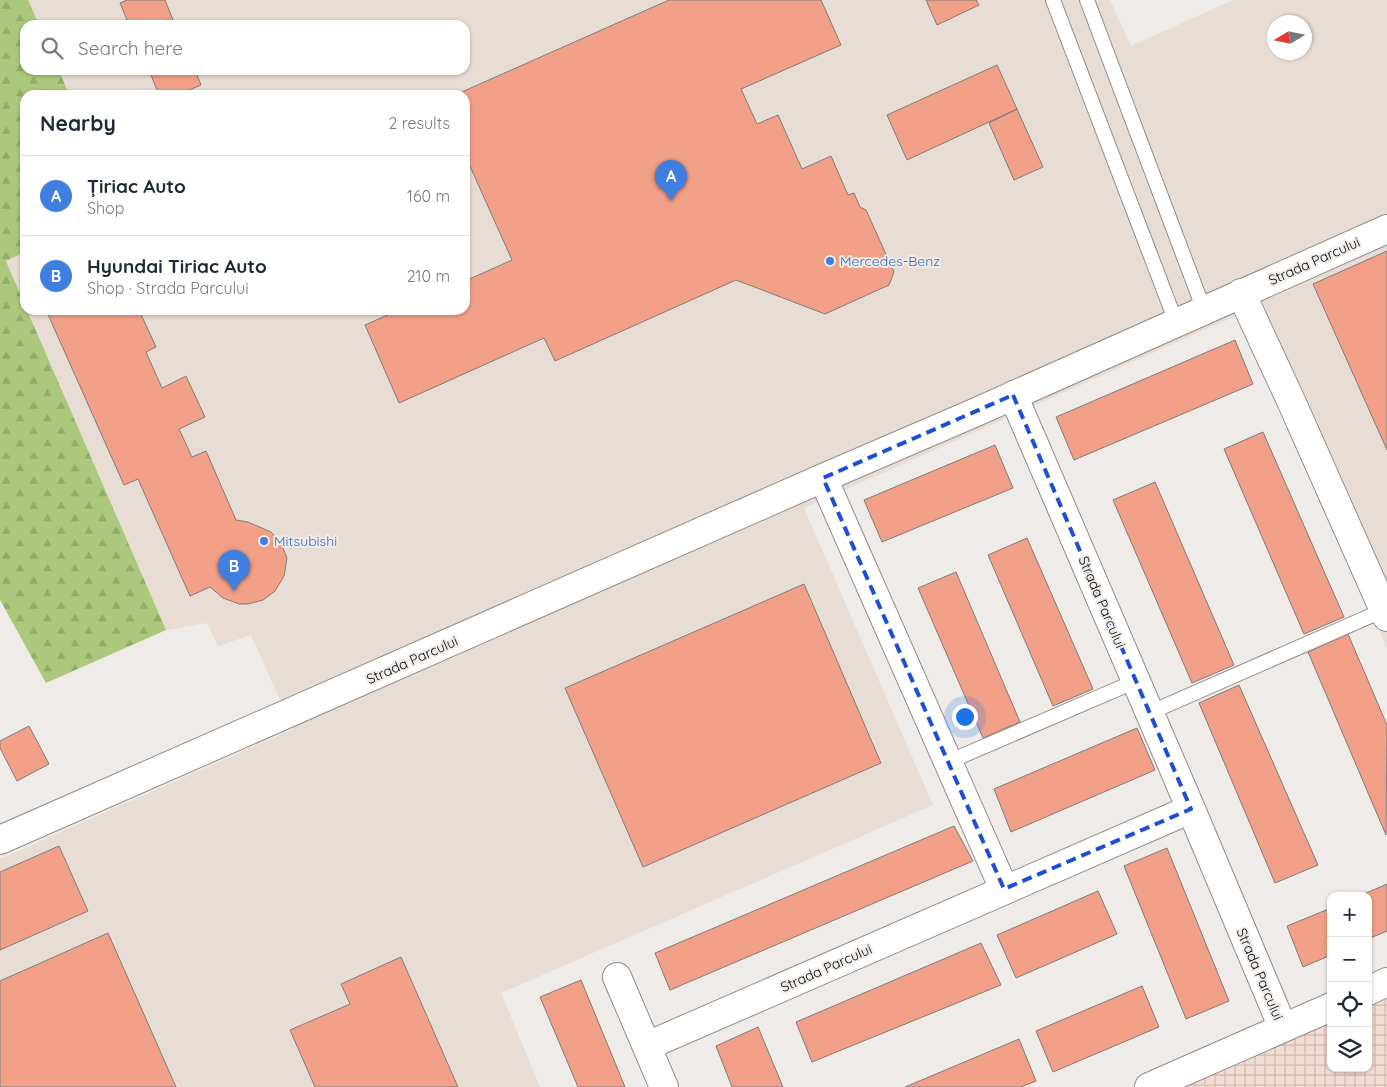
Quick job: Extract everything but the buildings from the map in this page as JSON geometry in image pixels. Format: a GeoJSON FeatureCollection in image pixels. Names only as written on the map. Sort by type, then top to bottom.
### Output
{"type":"FeatureCollection","features":[{"type":"Feature","properties":{"kind":"street","name":"Strada Parcului"},"geometry":{"type":"LineString","coordinates":[[0,840],[974,413],[1387,229]]}},
{"type":"Feature","properties":{"kind":"street"},"geometry":{"type":"LineString","coordinates":[[1241,293],[1292,403],[1385,614]]}},
{"type":"Feature","properties":{"kind":"street","name":"Strada Parcului"},"geometry":{"type":"LineString","coordinates":[[1013,395],[1283,1028]]}},
{"type":"Feature","properties":{"kind":"street"},"geometry":{"type":"LineString","coordinates":[[823,478],[1004,889]]}},
{"type":"Feature","properties":{"kind":"street","name":"Strada Parcului"},"geometry":{"type":"LineString","coordinates":[[647,1046],[1191,809]]}},
{"type":"Feature","properties":{"kind":"street"},"geometry":{"type":"LineString","coordinates":[[618,977],[664,1087]]}},
{"type":"Feature","properties":{"kind":"street"},"geometry":{"type":"LineString","coordinates":[[1372,989],[1387,982]]}},
{"type":"Feature","properties":{"kind":"street","name":"Strada Parcului"},"geometry":{"type":"LineString","coordinates":[[1149,1087],[1327,1009]]}},
{"type":"Feature","properties":{"kind":"lane"},"geometry":{"type":"LineString","coordinates":[[1053,0],[1176,322]]}},
{"type":"Feature","properties":{"kind":"lane"},"geometry":{"type":"LineString","coordinates":[[1087,0],[1204,310]]}},
{"type":"Feature","properties":{"kind":"lane"},"geometry":{"type":"LineString","coordinates":[[1150,713],[1385,614]]}},
{"type":"Feature","properties":{"kind":"lane"},"geometry":{"type":"LineString","coordinates":[[948,762],[1136,682]]}},
{"type":"Feature","properties":{"kind":"highlighted area"},"geometry":{"type":"Polygon","coordinates":[[[1013,395],[1191,809],[1004,889],[823,478],[1013,395]]]}},
{"type":"Feature","properties":{"kind":"shaded area"},"geometry":{"type":"Polygon","coordinates":[[[27,0],[1110,0],[1131,46],[1233,0],[1387,0],[1387,648],[1243,313],[804,508],[933,805],[501,993],[540,1087],[0,1087],[0,859],[293,729],[251,635],[218,646],[207,623],[166,630],[29,315],[470,315],[470,90],[67,90],[60,75],[470,75],[470,20],[36,20],[27,0]]]}},
{"type":"Feature","properties":{"kind":"shaded area"},"geometry":{"type":"Polygon","coordinates":[[[20,254],[20,293],[6,260],[20,254]]]}},
{"type":"Feature","properties":{"kind":"shaded area"},"geometry":{"type":"Polygon","coordinates":[[[1387,982],[1387,1087],[1148,1087],[1327,1009],[1327,1072],[1372,1072],[1372,989],[1387,982]]]}},
{"type":"Feature","properties":{"kind":"green space"},"geometry":{"type":"Polygon","coordinates":[[[0,0],[28,0],[37,20],[20,20],[20,75],[61,75],[67,90],[20,90],[20,254],[6,261],[20,293],[20,315],[29,315],[166,630],[46,683],[0,600],[0,0]]]}},
{"type":"Feature","properties":{"kind":"place","name":"Țiriac Auto"},"geometry":{"type":"Point","coordinates":[671,201]}},
{"type":"Feature","properties":{"kind":"place","name":"Mercedes-Benz"},"geometry":{"type":"Point","coordinates":[830,261]}},
{"type":"Feature","properties":{"kind":"place","name":"Mitsubishi"},"geometry":{"type":"Point","coordinates":[264,541]}},
{"type":"Feature","properties":{"kind":"place","name":"Hyundai Tiriac Auto"},"geometry":{"type":"Point","coordinates":[234,591]}}]}
